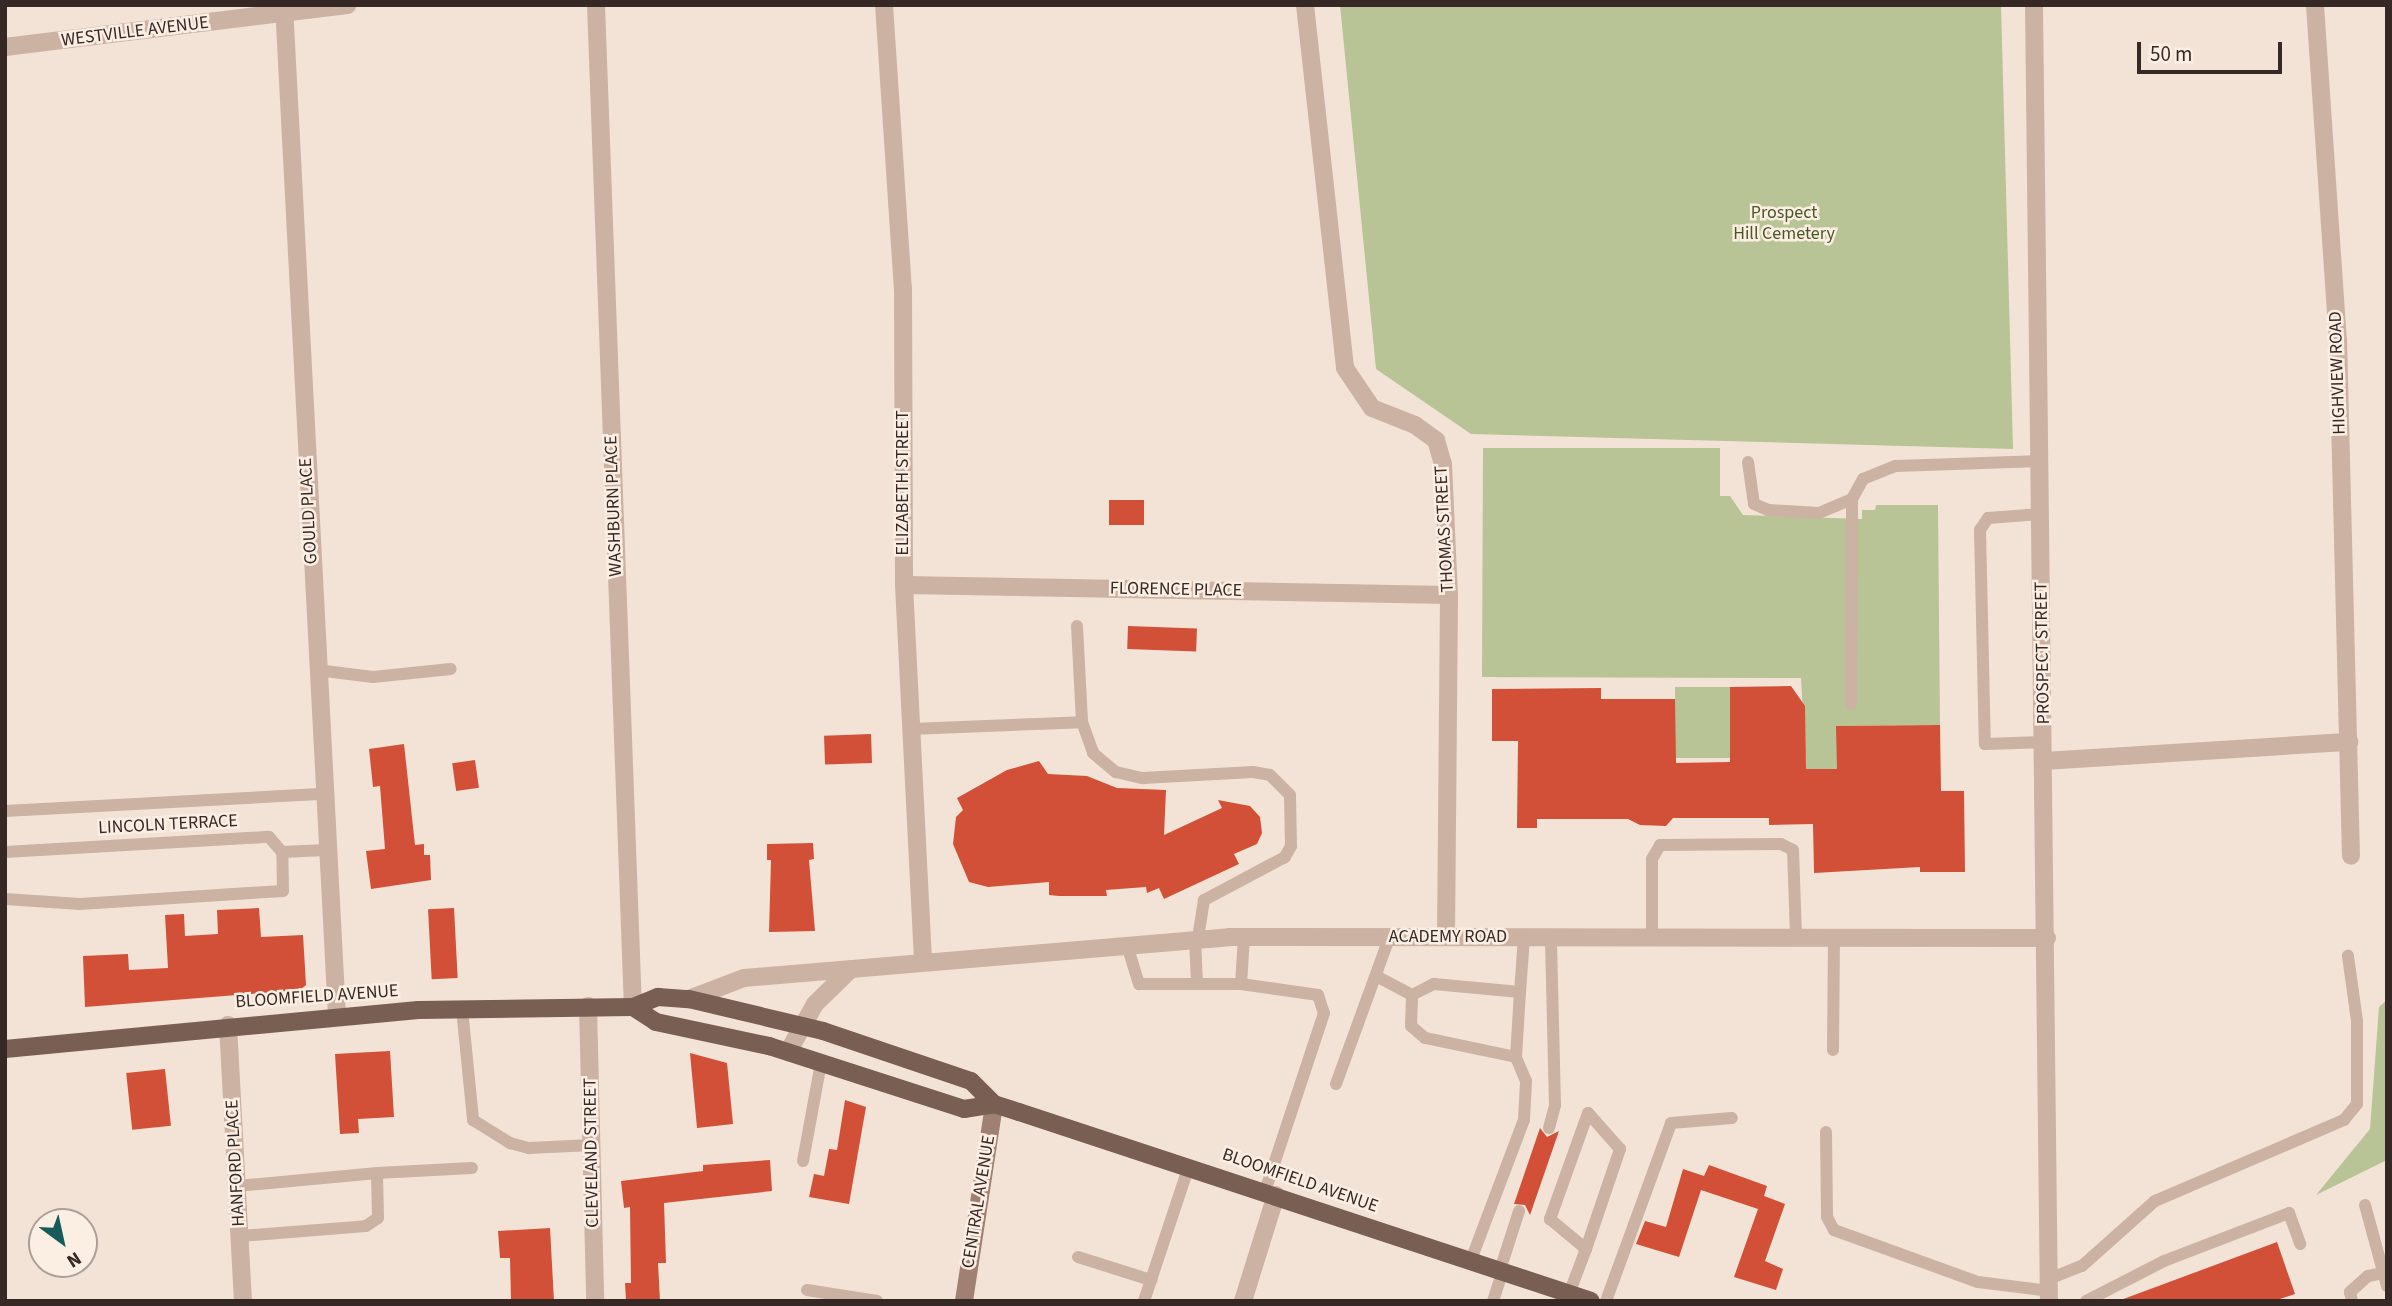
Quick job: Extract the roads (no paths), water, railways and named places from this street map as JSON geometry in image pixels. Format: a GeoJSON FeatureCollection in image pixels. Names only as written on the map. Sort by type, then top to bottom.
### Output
{"type":"FeatureCollection","features":[{"type":"Feature","properties":{"kind":"main road","name":"BLOOMFIELD AVENUE"},"geometry":{"type":"LineString","coordinates":[[5,1049],[337,1016],[462,1009],[633,1007],[658,997],[689,999],[803,1025],[971,1081],[994,1104]]}},
{"type":"Feature","properties":{"kind":"main road","name":"BLOOMFIELD AVENUE"},"geometry":{"type":"LineString","coordinates":[[633,1007],[656,1022],[788,1052],[964,1109],[994,1104],[1189,1166],[1591,1301]]}},
{"type":"Feature","properties":{"kind":"main road","name":"CENTRAL AVENUE"},"geometry":{"type":"LineString","coordinates":[[964,1301],[994,1104]]}},
{"type":"Feature","properties":{"kind":"street","name":"WESTVILLE AVENUE"},"geometry":{"type":"LineString","coordinates":[[5,47],[284,10],[348,5]]}},
{"type":"Feature","properties":{"kind":"street","name":"WASHBURN PLACE"},"geometry":{"type":"LineString","coordinates":[[596,5],[633,1007]]}},
{"type":"Feature","properties":{"kind":"street","name":"ELIZABETH STREET"},"geometry":{"type":"LineString","coordinates":[[884,5],[903,288],[904,585],[923,961]]}},
{"type":"Feature","properties":{"kind":"street","name":"THOMAS STREET"},"geometry":{"type":"LineString","coordinates":[[1305,5],[1345,368],[1372,408],[1415,425],[1436,440],[1444,472],[1448,595],[1446,936]]}},
{"type":"Feature","properties":{"kind":"street","name":"PROSPECT STREET"},"geometry":{"type":"LineString","coordinates":[[2034,5],[2047,938],[2049,1290]]}},
{"type":"Feature","properties":{"kind":"street","name":"HIGHVIEW ROAD"},"geometry":{"type":"LineString","coordinates":[[2315,5],[2339,340],[2351,856]]}},
{"type":"Feature","properties":{"kind":"street","name":"GOULD PLACE"},"geometry":{"type":"LineString","coordinates":[[284,10],[326,850],[337,1016]]}},
{"type":"Feature","properties":{"kind":"street","name":"FLORENCE PLACE"},"geometry":{"type":"LineString","coordinates":[[904,585],[1448,595]]}},
{"type":"Feature","properties":{"kind":"street"},"geometry":{"type":"LineString","coordinates":[[2044,761],[2348,742]]}},
{"type":"Feature","properties":{"kind":"street","name":"ACADEMY ROAD"},"geometry":{"type":"LineString","coordinates":[[689,999],[744,978],[1196,939],[1390,936],[2047,938]]}},
{"type":"Feature","properties":{"kind":"street"},"geometry":{"type":"LineString","coordinates":[[788,1052],[815,1004],[851,969]]}},
{"type":"Feature","properties":{"kind":"street","name":"CLEVELAND STREET"},"geometry":{"type":"LineString","coordinates":[[588,1006],[595,1301]]}},
{"type":"Feature","properties":{"kind":"street","name":"HANFORD PLACE"},"geometry":{"type":"LineString","coordinates":[[229,1025],[243,1301]]}},
{"type":"Feature","properties":{"kind":"street"},"geometry":{"type":"LineString","coordinates":[[1243,1301],[1270,1193]]}},
{"type":"Feature","properties":{"kind":"lane"},"geometry":{"type":"LineString","coordinates":[[1748,461],[1754,504],[1768,510],[1819,513],[1852,499]]}},
{"type":"Feature","properties":{"kind":"lane"},"geometry":{"type":"LineString","coordinates":[[1852,704],[1852,499],[1863,479],[1896,467],[2040,461]]}},
{"type":"Feature","properties":{"kind":"lane"},"geometry":{"type":"LineString","coordinates":[[2041,514],[1992,517],[1982,522],[1980,530],[1985,744],[2044,742]]}},
{"type":"Feature","properties":{"kind":"lane"},"geometry":{"type":"LineString","coordinates":[[1077,626],[1082,722],[1093,753],[1116,772],[1143,778],[1253,772],[1270,775],[1290,795],[1291,846],[1285,857],[1204,900],[1196,939],[1197,983]]}},
{"type":"Feature","properties":{"kind":"lane"},"geometry":{"type":"LineString","coordinates":[[317,670],[373,677],[451,669]]}},
{"type":"Feature","properties":{"kind":"lane"},"geometry":{"type":"LineString","coordinates":[[911,729],[1082,722]]}},
{"type":"Feature","properties":{"kind":"lane"},"geometry":{"type":"LineString","coordinates":[[5,811],[324,794]]}},
{"type":"Feature","properties":{"kind":"lane","name":"LINCOLN TERRACE"},"geometry":{"type":"LineString","coordinates":[[5,852],[269,837],[282,852],[326,850]]}},
{"type":"Feature","properties":{"kind":"lane"},"geometry":{"type":"LineString","coordinates":[[1652,937],[1652,859],[1660,845],[1781,844],[1793,850],[1796,937]]}},
{"type":"Feature","properties":{"kind":"lane"},"geometry":{"type":"LineString","coordinates":[[5,899],[80,904],[283,891],[282,852]]}},
{"type":"Feature","properties":{"kind":"lane"},"geometry":{"type":"LineString","coordinates":[[1336,1084],[1390,936]]}},
{"type":"Feature","properties":{"kind":"lane"},"geometry":{"type":"LineString","coordinates":[[1241,984],[1244,937]]}},
{"type":"Feature","properties":{"kind":"lane"},"geometry":{"type":"LineString","coordinates":[[1471,1261],[1524,1120],[1526,1081],[1516,1057],[1524,937]]}},
{"type":"Feature","properties":{"kind":"lane"},"geometry":{"type":"LineString","coordinates":[[1549,1128],[1555,1105],[1551,937]]}},
{"type":"Feature","properties":{"kind":"lane"},"geometry":{"type":"LineString","coordinates":[[1833,1050],[1834,937]]}},
{"type":"Feature","properties":{"kind":"lane"},"geometry":{"type":"LineString","coordinates":[[1126,944],[1139,984],[1241,984],[1311,991],[1321,1003],[1321,1022],[1270,1193]]}},
{"type":"Feature","properties":{"kind":"lane"},"geometry":{"type":"LineString","coordinates":[[1826,1132],[1827,1217],[1834,1230],[1978,1282],[2049,1290],[2081,1266],[2155,1201],[2344,1120],[2357,1104],[2357,1021],[2348,956]]}},
{"type":"Feature","properties":{"kind":"lane"},"geometry":{"type":"LineString","coordinates":[[1376,976],[1412,995]]}},
{"type":"Feature","properties":{"kind":"lane"},"geometry":{"type":"LineString","coordinates":[[1412,995],[1434,984],[1520,992]]}},
{"type":"Feature","properties":{"kind":"lane"},"geometry":{"type":"LineString","coordinates":[[1412,995],[1411,1026],[1424,1038],[1516,1057]]}},
{"type":"Feature","properties":{"kind":"lane"},"geometry":{"type":"LineString","coordinates":[[462,1009],[473,1120],[510,1143],[529,1148],[592,1145]]}},
{"type":"Feature","properties":{"kind":"lane"},"geometry":{"type":"LineString","coordinates":[[803,1161],[821,1063]]}},
{"type":"Feature","properties":{"kind":"lane"},"geometry":{"type":"LineString","coordinates":[[1569,1294],[1586,1249],[1620,1149],[1588,1113],[1550,1219],[1586,1249]]}},
{"type":"Feature","properties":{"kind":"lane"},"geometry":{"type":"LineString","coordinates":[[1606,1301],[1671,1123],[1732,1118]]}},
{"type":"Feature","properties":{"kind":"lane"},"geometry":{"type":"LineString","coordinates":[[1144,1301],[1189,1166]]}},
{"type":"Feature","properties":{"kind":"lane"},"geometry":{"type":"LineString","coordinates":[[237,1186],[377,1173],[472,1168]]}},
{"type":"Feature","properties":{"kind":"lane"},"geometry":{"type":"LineString","coordinates":[[240,1236],[373,1223],[378,1218],[377,1173]]}},
{"type":"Feature","properties":{"kind":"lane"},"geometry":{"type":"LineString","coordinates":[[2365,1205],[2387,1286]]}},
{"type":"Feature","properties":{"kind":"lane"},"geometry":{"type":"LineString","coordinates":[[1493,1301],[1519,1211]]}},
{"type":"Feature","properties":{"kind":"lane"},"geometry":{"type":"LineString","coordinates":[[2086,1301],[2164,1261],[2289,1213],[2300,1244]]}},
{"type":"Feature","properties":{"kind":"lane"},"geometry":{"type":"LineString","coordinates":[[1078,1257],[1151,1280]]}},
{"type":"Feature","properties":{"kind":"lane"},"geometry":{"type":"LineString","coordinates":[[2352,1301],[2350,1292],[2368,1276],[2382,1273]]}},
{"type":"Feature","properties":{"kind":"lane"},"geometry":{"type":"LineString","coordinates":[[807,1290],[877,1301]]}},
{"type":"Feature","properties":{"kind":"park label","name":"Prospect Hill Cemetery"},"geometry":{"type":"Point","coordinates":[1784,224]}}]}
